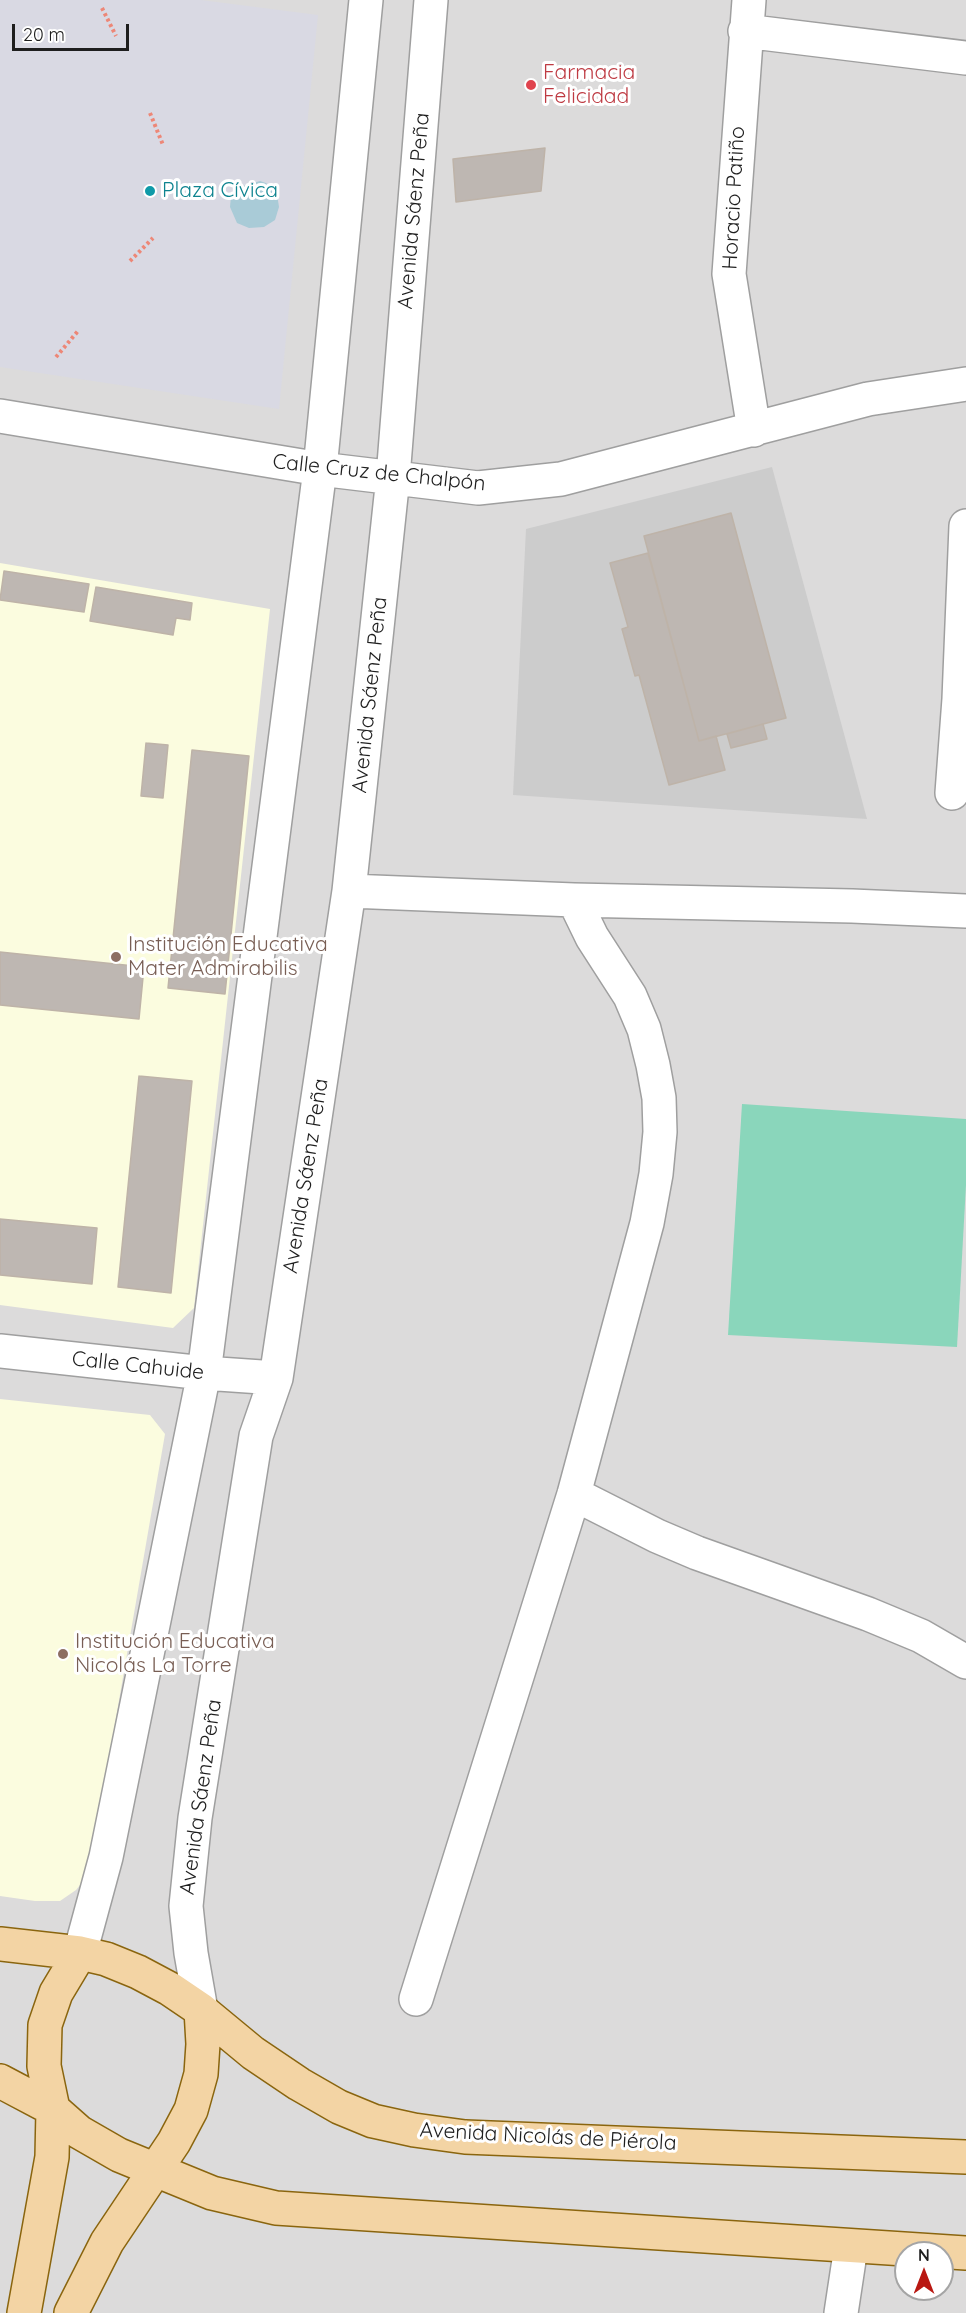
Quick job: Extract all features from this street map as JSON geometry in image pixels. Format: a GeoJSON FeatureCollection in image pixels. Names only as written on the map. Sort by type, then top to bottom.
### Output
{"type":"FeatureCollection","features":[{"type":"Feature","properties":{"kind":"main road","name":"Avenida Nicolás de Piérola"},"geometry":{"type":"LineString","coordinates":[[0,1944],[80,1953],[106,1959],[138,1972],[170,1989],[201,2010],[253,2053],[298,2085],[339,2107],[365,2117],[414,2130],[477,2137],[966,2157]]}},
{"type":"Feature","properties":{"kind":"main road"},"geometry":{"type":"LineString","coordinates":[[24,2313],[52,2157],[52,2109],[44,2066],[45,2025],[56,1993],[80,1953]]}},
{"type":"Feature","properties":{"kind":"main road","name":"Avenida Sáenz Peña"},"geometry":{"type":"LineString","coordinates":[[71,2313],[107,2242],[174,2142],[191,2110],[201,2074],[203,2044],[201,2010]]}},
{"type":"Feature","properties":{"kind":"main road"},"geometry":{"type":"LineString","coordinates":[[0,2081],[52,2109],[79,2132],[119,2155],[212,2193],[276,2208],[966,2253]]}},
{"type":"Feature","properties":{"kind":"street"},"geometry":{"type":"LineString","coordinates":[[80,1953],[106,1857],[204,1373],[320,470],[366,0]]}},
{"type":"Feature","properties":{"kind":"street","name":"Avenida Sáenz Peña"},"geometry":{"type":"LineString","coordinates":[[201,2010],[186,1906],[195,1818],[256,1436],[276,1378],[349,891],[393,477],[431,0]]}},
{"type":"Feature","properties":{"kind":"street"},"geometry":{"type":"LineString","coordinates":[[747,16],[966,58]]}},
{"type":"Feature","properties":{"kind":"street","name":"Horacio Patiño"},"geometry":{"type":"LineString","coordinates":[[747,16],[729,274],[754,429]]}},
{"type":"Feature","properties":{"kind":"street","name":"Calle Cruz de Chalpón"},"geometry":{"type":"LineString","coordinates":[[0,416],[320,470],[478,488],[561,479],[868,399],[966,384]]}},
{"type":"Feature","properties":{"kind":"street"},"geometry":{"type":"LineString","coordinates":[[951,794],[959,699],[966,526]]}},
{"type":"Feature","properties":{"kind":"street"},"geometry":{"type":"LineString","coordinates":[[349,891],[574,900],[852,906],[966,912]]}},
{"type":"Feature","properties":{"kind":"street"},"geometry":{"type":"LineString","coordinates":[[416,2000],[574,1494],[647,1222],[656,1174],[660,1132],[657,1087],[644,1029],[630,996],[592,936],[574,900]]}},
{"type":"Feature","properties":{"kind":"street","name":"Calle Cahuide"},"geometry":{"type":"LineString","coordinates":[[0,1351],[204,1373],[276,1378]]}},
{"type":"Feature","properties":{"kind":"street"},"geometry":{"type":"LineString","coordinates":[[574,1494],[657,1536],[697,1553],[868,1614],[921,1636],[966,1662]]}},
{"type":"Feature","properties":{"kind":"street"},"geometry":{"type":"LineString","coordinates":[[841,2313],[851,2247]]}},
{"type":"Feature","properties":{"kind":"path"},"geometry":{"type":"LineString","coordinates":[[102,8],[116,36]]}},
{"type":"Feature","properties":{"kind":"path"},"geometry":{"type":"LineString","coordinates":[[150,113],[163,145]]}},
{"type":"Feature","properties":{"kind":"path"},"geometry":{"type":"LineString","coordinates":[[130,261],[153,238]]}},
{"type":"Feature","properties":{"kind":"path"},"geometry":{"type":"LineString","coordinates":[[56,357],[78,331]]}},
{"type":"Feature","properties":{"kind":"shaded area"},"geometry":{"type":"Polygon","coordinates":[[[0,0],[966,0],[966,2313],[0,2313],[0,0]]]}},
{"type":"Feature","properties":{"kind":"shaded area","name":"Plaza Cívica"},"geometry":{"type":"Polygon","coordinates":[[[0,0],[201,0],[318,15],[279,409],[0,367],[0,0]]]}},
{"type":"Feature","properties":{"kind":"shaded area"},"geometry":{"type":"Polygon","coordinates":[[[772,467],[867,819],[513,795],[526,529],[772,467]]]}},
{"type":"Feature","properties":{"kind":"shaded area","name":"Institución Educativa Mater Admirabilis"},"geometry":{"type":"Polygon","coordinates":[[[0,563],[270,609],[194,1308],[173,1328],[0,1305],[0,563]]]}},
{"type":"Feature","properties":{"kind":"shaded area","name":"Institución Educativa Nicolás La Torre"},"geometry":{"type":"Polygon","coordinates":[[[0,1399],[150,1415],[165,1434],[89,1874],[76,1890],[60,1901],[35,1901],[0,1896],[0,1399]]]}},
{"type":"Feature","properties":{"kind":"green space"},"geometry":{"type":"Polygon","coordinates":[[[742,1104],[966,1119],[966,1185],[957,1347],[728,1335],[742,1104]]]}},
{"type":"Feature","properties":{"kind":"water"},"geometry":{"type":"Polygon","coordinates":[[[260,181],[266,183],[277,194],[279,207],[275,220],[264,227],[249,228],[237,223],[230,207],[231,196],[239,187],[260,181]]]}},
{"type":"Feature","properties":{"kind":"building"},"geometry":{"type":"Polygon","coordinates":[[[545,148],[541,191],[456,202],[453,159],[545,148]]]}},
{"type":"Feature","properties":{"kind":"building"},"geometry":{"type":"Polygon","coordinates":[[[731,513],[786,718],[699,741],[644,536],[731,513]]]}},
{"type":"Feature","properties":{"kind":"building"},"geometry":{"type":"Polygon","coordinates":[[[648,553],[699,741],[716,736],[725,770],[669,785],[639,675],[635,676],[622,629],[628,627],[610,563],[648,553]]]}},
{"type":"Feature","properties":{"kind":"building"},"geometry":{"type":"Polygon","coordinates":[[[4,571],[89,584],[84,612],[0,600],[4,571]]]}},
{"type":"Feature","properties":{"kind":"building"},"geometry":{"type":"Polygon","coordinates":[[[96,587],[192,603],[190,620],[176,618],[173,635],[90,621],[96,587]]]}},
{"type":"Feature","properties":{"kind":"building"},"geometry":{"type":"Polygon","coordinates":[[[763,724],[767,739],[731,748],[727,734],[763,724]]]}},
{"type":"Feature","properties":{"kind":"building"},"geometry":{"type":"Polygon","coordinates":[[[146,743],[168,745],[163,798],[141,796],[146,743]]]}},
{"type":"Feature","properties":{"kind":"building"},"geometry":{"type":"Polygon","coordinates":[[[192,750],[249,756],[225,994],[168,988],[192,750]]]}},
{"type":"Feature","properties":{"kind":"building"},"geometry":{"type":"Polygon","coordinates":[[[0,952],[144,967],[139,1019],[0,1005],[0,952]]]}},
{"type":"Feature","properties":{"kind":"building"},"geometry":{"type":"Polygon","coordinates":[[[139,1076],[192,1081],[171,1293],[118,1287],[139,1076]]]}},
{"type":"Feature","properties":{"kind":"building"},"geometry":{"type":"Polygon","coordinates":[[[0,1219],[97,1228],[92,1284],[0,1275],[0,1219]]]}},
{"type":"Feature","properties":{"kind":"place","name":"Farmacia Felicidad"},"geometry":{"type":"Point","coordinates":[531,85]}},
{"type":"Feature","properties":{"kind":"place","name":"Plaza Cívica"},"geometry":{"type":"Point","coordinates":[150,191]}},
{"type":"Feature","properties":{"kind":"place","name":"Institución Educativa Mater Admirabilis"},"geometry":{"type":"Point","coordinates":[116,957]}},
{"type":"Feature","properties":{"kind":"place","name":"Institución Educativa Nicolás La Torre"},"geometry":{"type":"Point","coordinates":[63,1654]}}]}
